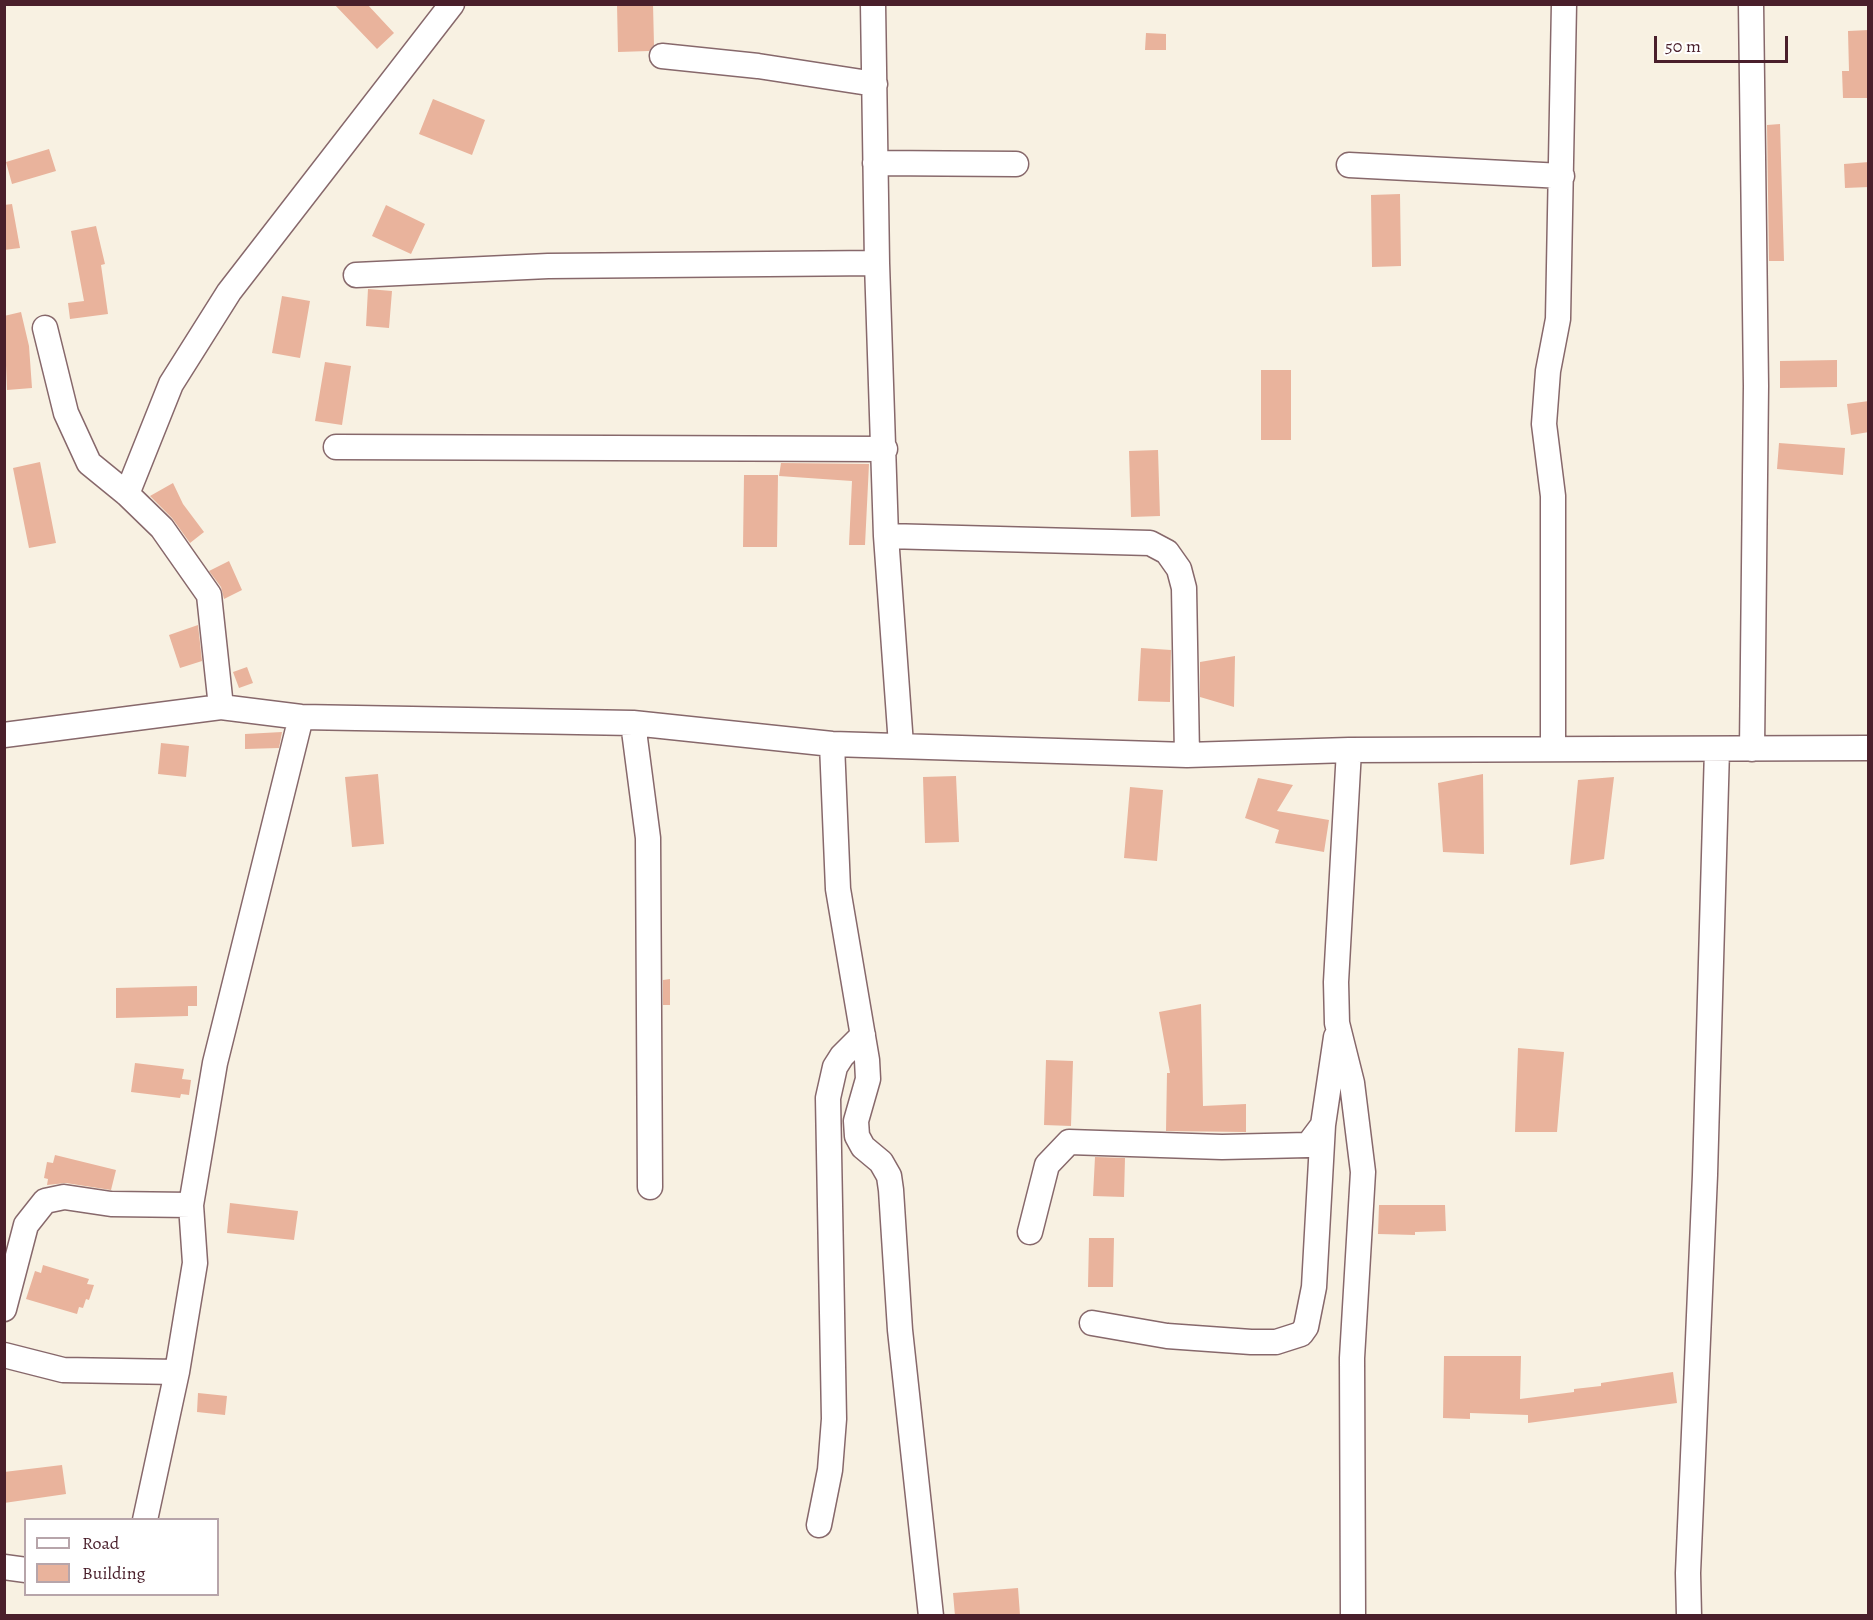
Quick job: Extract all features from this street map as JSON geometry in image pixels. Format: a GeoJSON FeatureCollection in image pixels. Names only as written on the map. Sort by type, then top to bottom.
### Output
{"type":"FeatureCollection","features":[{"type":"Feature","properties":{"kind":"street"},"geometry":{"type":"LineString","coordinates":[[127,494],[171,384],[229,292],[452,4]]}},
{"type":"Feature","properties":{"kind":"street"},"geometry":{"type":"LineString","coordinates":[[873,4],[874,162],[886,536],[901,745]]}},
{"type":"Feature","properties":{"kind":"street"},"geometry":{"type":"LineString","coordinates":[[1553,749],[1553,496],[1544,424],[1548,371],[1558,319],[1564,4]]}},
{"type":"Feature","properties":{"kind":"street"},"geometry":{"type":"LineString","coordinates":[[1751,4],[1756,386],[1752,749]]}},
{"type":"Feature","properties":{"kind":"street"},"geometry":{"type":"LineString","coordinates":[[662,56],[758,66],[875,84]]}},
{"type":"Feature","properties":{"kind":"street"},"geometry":{"type":"LineString","coordinates":[[874,162],[1016,164]]}},
{"type":"Feature","properties":{"kind":"street"},"geometry":{"type":"LineString","coordinates":[[1349,165],[1562,176]]}},
{"type":"Feature","properties":{"kind":"street"},"geometry":{"type":"LineString","coordinates":[[356,275],[548,266],[877,263]]}},
{"type":"Feature","properties":{"kind":"street"},"geometry":{"type":"LineString","coordinates":[[45,328],[66,413],[88,463],[127,494],[162,528],[209,595],[221,707]]}},
{"type":"Feature","properties":{"kind":"street"},"geometry":{"type":"LineString","coordinates":[[336,447],[885,449]]}},
{"type":"Feature","properties":{"kind":"street"},"geometry":{"type":"LineString","coordinates":[[886,536],[1150,543],[1167,552],[1179,569],[1184,588],[1187,754]]}},
{"type":"Feature","properties":{"kind":"street"},"geometry":{"type":"LineString","coordinates":[[4,735],[221,707],[301,717],[633,723],[832,744],[1187,754],[1349,750],[1869,748]]}},
{"type":"Feature","properties":{"kind":"street"},"geometry":{"type":"LineString","coordinates":[[145,1518],[177,1372],[195,1263],[191,1205],[215,1063],[301,717]]}},
{"type":"Feature","properties":{"kind":"street"},"geometry":{"type":"LineString","coordinates":[[633,723],[648,838],[650,1187]]}},
{"type":"Feature","properties":{"kind":"street"},"geometry":{"type":"LineString","coordinates":[[832,744],[838,889],[868,1079],[856,1121],[857,1136],[863,1147],[881,1162],[888,1176],[891,1190],[900,1330],[931,1616]]}},
{"type":"Feature","properties":{"kind":"street"},"geometry":{"type":"LineString","coordinates":[[1689,1616],[1688,1573],[1705,1175],[1717,749]]}},
{"type":"Feature","properties":{"kind":"street"},"geometry":{"type":"LineString","coordinates":[[1092,1323],[1167,1336],[1251,1342],[1276,1342],[1301,1334],[1306,1327],[1314,1287],[1323,1125],[1337,1023],[1336,982],[1349,750]]}},
{"type":"Feature","properties":{"kind":"street"},"geometry":{"type":"LineString","coordinates":[[1337,1023],[1352,1083],[1363,1172],[1352,1359],[1353,1616]]}},
{"type":"Feature","properties":{"kind":"street"},"geometry":{"type":"LineString","coordinates":[[819,1525],[830,1470],[834,1419],[828,1098],[836,1067],[842,1056],[862,1035]]}},
{"type":"Feature","properties":{"kind":"street"},"geometry":{"type":"LineString","coordinates":[[1030,1232],[1047,1165],[1069,1143],[1272,1148],[1308,1145],[1323,1125]]}},
{"type":"Feature","properties":{"kind":"street"},"geometry":{"type":"LineString","coordinates":[[4,1309],[26,1225],[45,1201],[64,1197],[111,1204],[191,1205]]}},
{"type":"Feature","properties":{"kind":"street"},"geometry":{"type":"LineString","coordinates":[[4,1355],[63,1370],[177,1372]]}},
{"type":"Feature","properties":{"kind":"street"},"geometry":{"type":"LineString","coordinates":[[4,1567],[24,1570]]}},
{"type":"Feature","properties":{"kind":"building"},"geometry":{"type":"Polygon","coordinates":[[[334,4],[367,4],[394,33],[377,49],[334,4]]]}},
{"type":"Feature","properties":{"kind":"building"},"geometry":{"type":"Polygon","coordinates":[[[617,4],[653,4],[654,45],[649,51],[618,52],[617,4]]]}},
{"type":"Feature","properties":{"kind":"building"},"geometry":{"type":"Polygon","coordinates":[[[1869,30],[1869,98],[1843,98],[1842,71],[1849,71],[1848,31],[1869,30]]]}},
{"type":"Feature","properties":{"kind":"building"},"geometry":{"type":"Polygon","coordinates":[[[1146,33],[1166,34],[1166,50],[1145,50],[1146,33]]]}},
{"type":"Feature","properties":{"kind":"building"},"geometry":{"type":"Polygon","coordinates":[[[433,99],[485,120],[472,155],[419,134],[433,99]]]}},
{"type":"Feature","properties":{"kind":"building"},"geometry":{"type":"Polygon","coordinates":[[[1780,124],[1784,261],[1769,261],[1767,125],[1780,124]]]}},
{"type":"Feature","properties":{"kind":"building"},"geometry":{"type":"Polygon","coordinates":[[[49,149],[56,171],[12,184],[6,162],[49,149]]]}},
{"type":"Feature","properties":{"kind":"building"},"geometry":{"type":"Polygon","coordinates":[[[1869,162],[1869,187],[1845,188],[1844,164],[1869,162]]]}},
{"type":"Feature","properties":{"kind":"building"},"geometry":{"type":"Polygon","coordinates":[[[1400,194],[1401,266],[1372,267],[1371,195],[1400,194]]]}},
{"type":"Feature","properties":{"kind":"building"},"geometry":{"type":"Polygon","coordinates":[[[12,204],[20,248],[4,250],[4,205],[12,204]]]}},
{"type":"Feature","properties":{"kind":"building"},"geometry":{"type":"Polygon","coordinates":[[[386,205],[425,224],[411,254],[372,236],[386,205]]]}},
{"type":"Feature","properties":{"kind":"building"},"geometry":{"type":"Polygon","coordinates":[[[96,226],[105,264],[101,265],[108,314],[70,319],[68,303],[84,301],[71,231],[96,226]]]}},
{"type":"Feature","properties":{"kind":"building"},"geometry":{"type":"Polygon","coordinates":[[[368,289],[392,291],[389,328],[366,326],[368,289]]]}},
{"type":"Feature","properties":{"kind":"building"},"geometry":{"type":"Polygon","coordinates":[[[282,296],[310,301],[300,358],[272,353],[282,296]]]}},
{"type":"Feature","properties":{"kind":"building"},"geometry":{"type":"Polygon","coordinates":[[[21,312],[29,346],[32,388],[7,390],[4,316],[21,312]]]}},
{"type":"Feature","properties":{"kind":"building"},"geometry":{"type":"Polygon","coordinates":[[[1837,360],[1837,387],[1780,388],[1780,361],[1837,360]]]}},
{"type":"Feature","properties":{"kind":"building"},"geometry":{"type":"Polygon","coordinates":[[[325,362],[351,366],[342,425],[315,421],[325,362]]]}},
{"type":"Feature","properties":{"kind":"building"},"geometry":{"type":"Polygon","coordinates":[[[1261,370],[1291,370],[1291,440],[1261,440],[1261,370]]]}},
{"type":"Feature","properties":{"kind":"building"},"geometry":{"type":"Polygon","coordinates":[[[1869,401],[1869,432],[1851,435],[1847,404],[1869,401]]]}},
{"type":"Feature","properties":{"kind":"building"},"geometry":{"type":"Polygon","coordinates":[[[1779,443],[1845,448],[1843,475],[1777,469],[1779,443]]]}},
{"type":"Feature","properties":{"kind":"building"},"geometry":{"type":"Polygon","coordinates":[[[1158,450],[1160,516],[1131,517],[1129,451],[1158,450]]]}},
{"type":"Feature","properties":{"kind":"building"},"geometry":{"type":"Polygon","coordinates":[[[40,462],[56,543],[29,548],[13,468],[40,462]]]}},
{"type":"Feature","properties":{"kind":"building"},"geometry":{"type":"Polygon","coordinates":[[[781,463],[869,464],[865,545],[849,545],[852,481],[779,476],[781,463]]]}},
{"type":"Feature","properties":{"kind":"building"},"geometry":{"type":"Polygon","coordinates":[[[744,475],[778,475],[777,547],[743,547],[744,475]]]}},
{"type":"Feature","properties":{"kind":"building"},"geometry":{"type":"Polygon","coordinates":[[[173,483],[183,504],[204,532],[190,543],[172,518],[150,496],[173,483]]]}},
{"type":"Feature","properties":{"kind":"building"},"geometry":{"type":"Polygon","coordinates":[[[229,561],[242,590],[224,599],[221,587],[209,571],[229,561]]]}},
{"type":"Feature","properties":{"kind":"building"},"geometry":{"type":"Polygon","coordinates":[[[198,625],[202,661],[180,668],[169,635],[198,625]]]}},
{"type":"Feature","properties":{"kind":"building"},"geometry":{"type":"Polygon","coordinates":[[[1141,648],[1171,650],[1170,702],[1138,701],[1141,648]]]}},
{"type":"Feature","properties":{"kind":"building"},"geometry":{"type":"Polygon","coordinates":[[[1235,656],[1234,707],[1200,697],[1200,662],[1235,656]]]}},
{"type":"Feature","properties":{"kind":"building"},"geometry":{"type":"Polygon","coordinates":[[[247,667],[253,683],[239,688],[233,672],[247,667]]]}},
{"type":"Feature","properties":{"kind":"building"},"geometry":{"type":"Polygon","coordinates":[[[282,732],[279,748],[245,749],[245,734],[282,732]]]}},
{"type":"Feature","properties":{"kind":"building"},"geometry":{"type":"Polygon","coordinates":[[[161,743],[189,746],[186,777],[158,774],[161,743]]]}},
{"type":"Feature","properties":{"kind":"building"},"geometry":{"type":"Polygon","coordinates":[[[378,774],[384,844],[352,847],[345,777],[378,774]]]}},
{"type":"Feature","properties":{"kind":"building"},"geometry":{"type":"Polygon","coordinates":[[[1483,774],[1484,854],[1443,852],[1438,783],[1483,774]]]}},
{"type":"Feature","properties":{"kind":"building"},"geometry":{"type":"Polygon","coordinates":[[[956,776],[959,842],[925,843],[923,777],[956,776]]]}},
{"type":"Feature","properties":{"kind":"building"},"geometry":{"type":"Polygon","coordinates":[[[1614,777],[1604,859],[1570,865],[1578,780],[1614,777]]]}},
{"type":"Feature","properties":{"kind":"building"},"geometry":{"type":"Polygon","coordinates":[[[1258,778],[1293,785],[1277,811],[1329,820],[1324,852],[1275,843],[1279,830],[1245,818],[1258,778]]]}},
{"type":"Feature","properties":{"kind":"building"},"geometry":{"type":"Polygon","coordinates":[[[1130,787],[1163,790],[1157,861],[1124,858],[1130,787]]]}},
{"type":"Feature","properties":{"kind":"building"},"geometry":{"type":"Polygon","coordinates":[[[670,979],[670,1005],[663,1005],[663,980],[670,979]]]}},
{"type":"Feature","properties":{"kind":"building"},"geometry":{"type":"Polygon","coordinates":[[[197,986],[197,1006],[188,1006],[188,1016],[116,1018],[116,988],[197,986]]]}},
{"type":"Feature","properties":{"kind":"building"},"geometry":{"type":"Polygon","coordinates":[[[1201,1004],[1203,1106],[1246,1104],[1246,1132],[1166,1131],[1167,1073],[1170,1073],[1159,1012],[1201,1004]]]}},
{"type":"Feature","properties":{"kind":"building"},"geometry":{"type":"Polygon","coordinates":[[[1518,1048],[1564,1052],[1557,1132],[1515,1132],[1518,1048]]]}},
{"type":"Feature","properties":{"kind":"building"},"geometry":{"type":"Polygon","coordinates":[[[1046,1060],[1073,1061],[1071,1126],[1044,1125],[1046,1060]]]}},
{"type":"Feature","properties":{"kind":"building"},"geometry":{"type":"Polygon","coordinates":[[[135,1063],[184,1069],[182,1079],[191,1080],[189,1095],[181,1094],[180,1098],[131,1092],[135,1063]]]}},
{"type":"Feature","properties":{"kind":"building"},"geometry":{"type":"Polygon","coordinates":[[[55,1155],[116,1170],[111,1190],[66,1183],[47,1185],[48,1179],[44,1178],[47,1162],[53,1163],[55,1155]]]}},
{"type":"Feature","properties":{"kind":"building"},"geometry":{"type":"Polygon","coordinates":[[[1095,1157],[1125,1158],[1124,1197],[1093,1196],[1095,1157]]]}},
{"type":"Feature","properties":{"kind":"building"},"geometry":{"type":"Polygon","coordinates":[[[230,1203],[298,1211],[294,1240],[227,1233],[230,1203]]]}},
{"type":"Feature","properties":{"kind":"building"},"geometry":{"type":"Polygon","coordinates":[[[1379,1205],[1445,1205],[1446,1231],[1415,1232],[1415,1235],[1378,1234],[1379,1205]]]}},
{"type":"Feature","properties":{"kind":"building"},"geometry":{"type":"Polygon","coordinates":[[[1089,1238],[1114,1238],[1113,1287],[1088,1287],[1089,1238]]]}},
{"type":"Feature","properties":{"kind":"building"},"geometry":{"type":"Polygon","coordinates":[[[43,1265],[89,1279],[87,1284],[94,1285],[89,1300],[86,1299],[83,1308],[79,1307],[77,1314],[26,1299],[35,1271],[41,1273],[43,1265]]]}},
{"type":"Feature","properties":{"kind":"building"},"geometry":{"type":"Polygon","coordinates":[[[1444,1356],[1521,1356],[1520,1399],[1574,1392],[1574,1389],[1601,1386],[1601,1383],[1673,1372],[1677,1403],[1528,1423],[1528,1415],[1470,1413],[1470,1419],[1443,1418],[1444,1356]]]}},
{"type":"Feature","properties":{"kind":"building"},"geometry":{"type":"Polygon","coordinates":[[[198,1393],[227,1396],[225,1415],[197,1412],[198,1393]]]}},
{"type":"Feature","properties":{"kind":"building"},"geometry":{"type":"Polygon","coordinates":[[[62,1465],[66,1494],[4,1503],[4,1472],[62,1465]]]}},
{"type":"Feature","properties":{"kind":"building"},"geometry":{"type":"Polygon","coordinates":[[[1018,1588],[1020,1615],[955,1616],[953,1593],[1018,1588]]]}}]}
